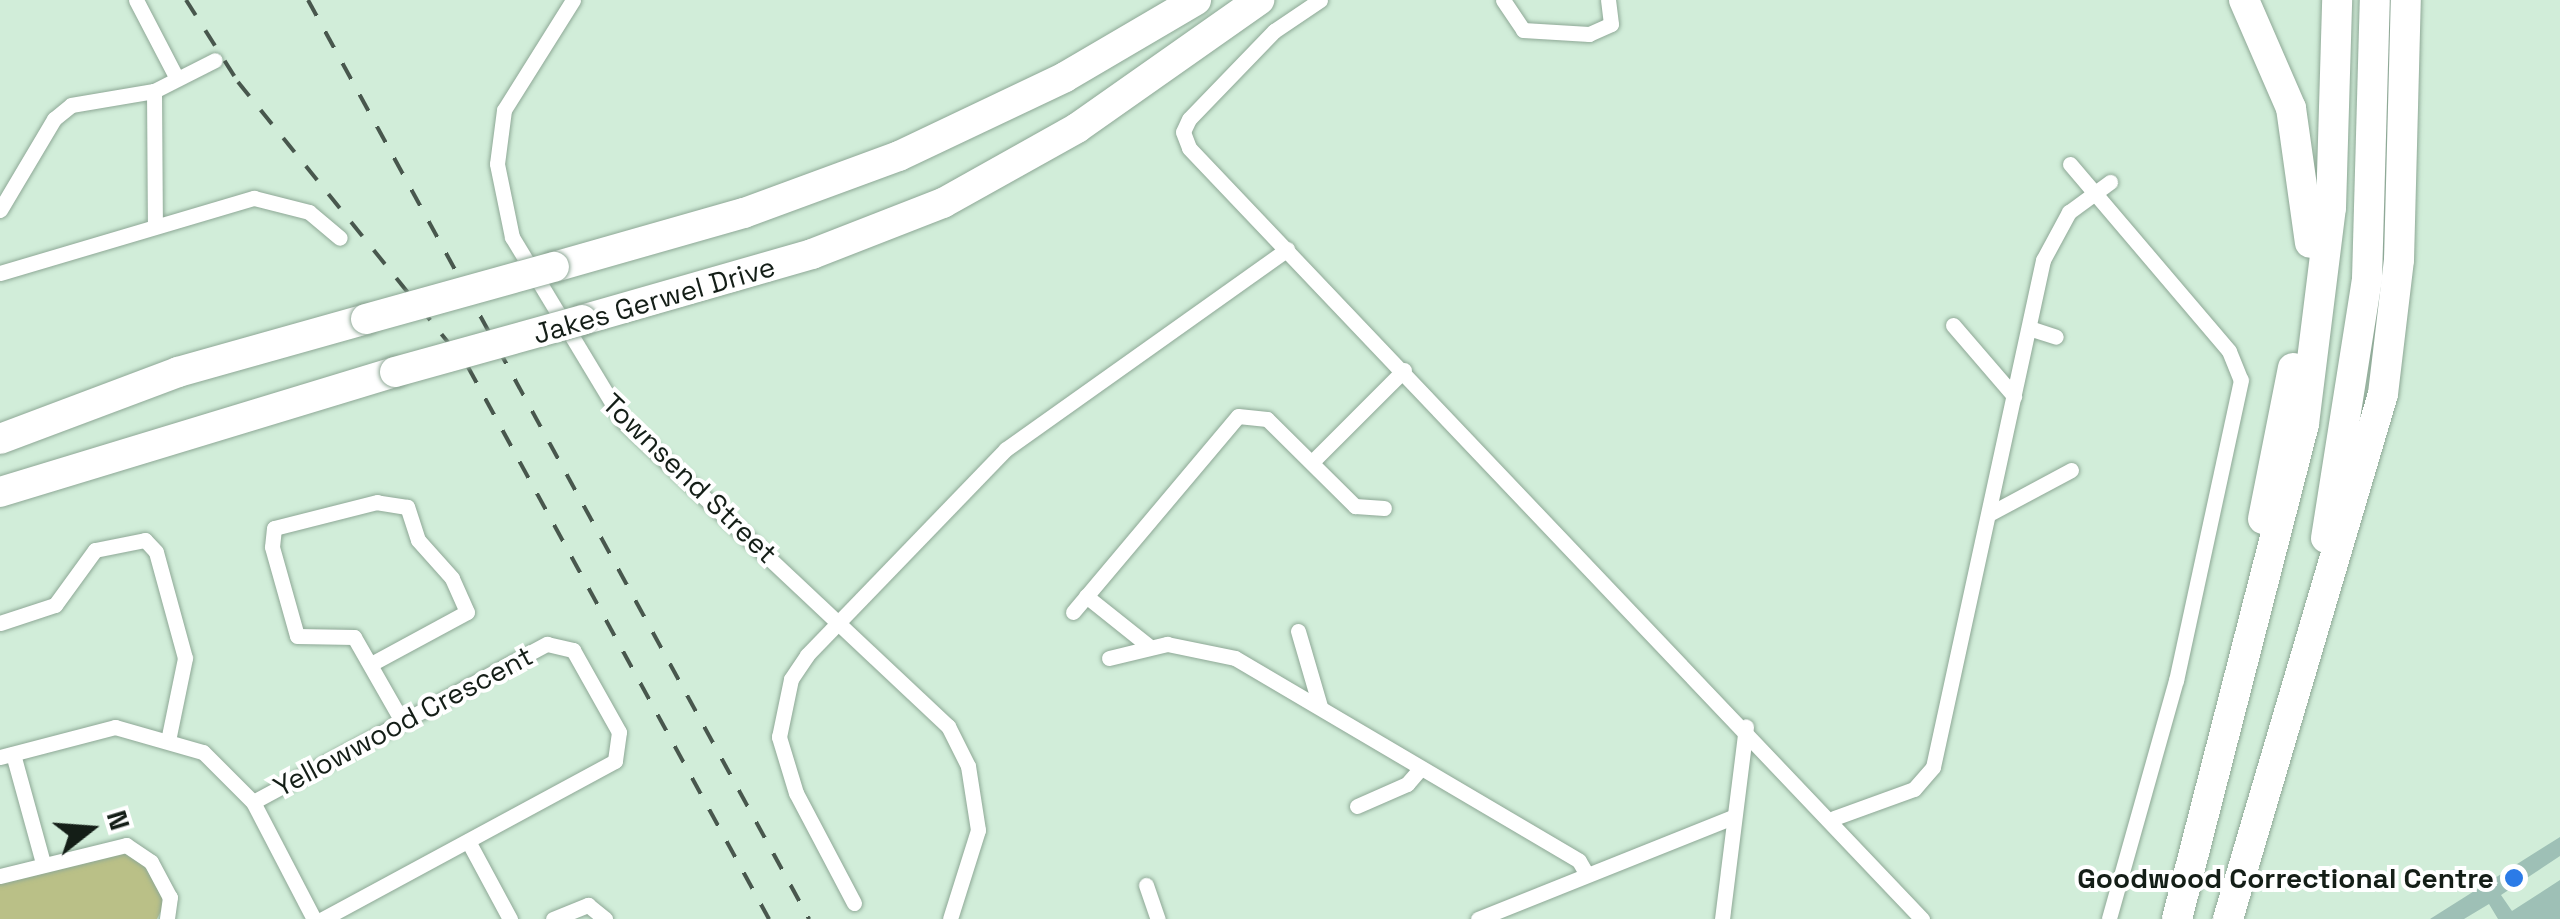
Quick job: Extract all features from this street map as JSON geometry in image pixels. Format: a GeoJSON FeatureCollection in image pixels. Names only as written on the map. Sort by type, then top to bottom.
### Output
{"type":"FeatureCollection","features":[{"type":"Feature","properties":{"kind":"highway"},"geometry":{"type":"LineString","coordinates":[[0,439],[178,372],[744,213],[899,156],[1065,78],[1196,0]]}},
{"type":"Feature","properties":{"kind":"highway","name":"Jakes Gerwel Drive"},"geometry":{"type":"LineString","coordinates":[[0,492],[395,372],[812,254],[942,203],[1078,128],[1259,0]]}},
{"type":"Feature","properties":{"kind":"highway"},"geometry":{"type":"LineString","coordinates":[[2244,0],[2292,108],[2310,243]]}},
{"type":"Feature","properties":{"kind":"highway"},"geometry":{"type":"LineString","coordinates":[[2202,826],[2310,243],[2318,0]]}},
{"type":"Feature","properties":{"kind":"highway"},"geometry":{"type":"LineString","coordinates":[[2177,919],[2284,518],[2312,376],[2333,184],[2337,0]]}},
{"type":"Feature","properties":{"kind":"highway"},"geometry":{"type":"LineString","coordinates":[[2228,919],[2320,566],[2352,400],[2372,218],[2376,0]]}},
{"type":"Feature","properties":{"kind":"highway"},"geometry":{"type":"LineString","coordinates":[[2386,382],[2400,248],[2406,0]]}},
{"type":"Feature","properties":{"kind":"highway"},"geometry":{"type":"LineString","coordinates":[[2228,919],[2386,382],[2402,285],[2415,0]]}},
{"type":"Feature","properties":{"kind":"street"},"geometry":{"type":"LineString","coordinates":[[136,0],[175,74]]}},
{"type":"Feature","properties":{"kind":"street","name":"Townsend Street"},"geometry":{"type":"LineString","coordinates":[[573,0],[504,110],[497,164],[512,236],[623,421],[932,705],[968,766],[975,856],[950,919]]}},
{"type":"Feature","properties":{"kind":"street"},"geometry":{"type":"LineString","coordinates":[[1320,0],[1261,44],[1183,132],[1190,148],[1834,818],[1922,919]]}},
{"type":"Feature","properties":{"kind":"street"},"geometry":{"type":"LineString","coordinates":[[1503,0],[1524,30],[1589,34],[1611,24],[1608,0]]}},
{"type":"Feature","properties":{"kind":"street"},"geometry":{"type":"LineString","coordinates":[[0,210],[54,119],[70,106],[154,91],[175,74],[215,60]]}},
{"type":"Feature","properties":{"kind":"street"},"geometry":{"type":"LineString","coordinates":[[154,91],[155,224]]}},
{"type":"Feature","properties":{"kind":"street"},"geometry":{"type":"LineString","coordinates":[[2070,164],[2104,186],[2229,350],[2241,380],[2176,680],[2109,919]]}},
{"type":"Feature","properties":{"kind":"street"},"geometry":{"type":"LineString","coordinates":[[1834,818],[1914,789],[1933,767],[2029,328],[2056,232],[2104,186]]}},
{"type":"Feature","properties":{"kind":"street"},"geometry":{"type":"LineString","coordinates":[[0,273],[227,203],[272,200],[309,212],[340,238]]}},
{"type":"Feature","properties":{"kind":"street"},"geometry":{"type":"LineString","coordinates":[[854,903],[796,794],[779,737],[791,679],[840,620],[1006,449],[1287,249]]}},
{"type":"Feature","properties":{"kind":"street"},"geometry":{"type":"LineString","coordinates":[[1953,325],[2014,396]]}},
{"type":"Feature","properties":{"kind":"street"},"geometry":{"type":"LineString","coordinates":[[2029,328],[2056,336]]}},
{"type":"Feature","properties":{"kind":"street"},"geometry":{"type":"LineString","coordinates":[[1312,462],[1404,370]]}},
{"type":"Feature","properties":{"kind":"street"},"geometry":{"type":"LineString","coordinates":[[1073,612],[1238,416],[1267,419],[1355,506],[1384,508]]}},
{"type":"Feature","properties":{"kind":"street"},"geometry":{"type":"LineString","coordinates":[[1989,514],[2070,470]]}},
{"type":"Feature","properties":{"kind":"street","name":"Yellowwood Crescent"},"geometry":{"type":"LineString","coordinates":[[371,664],[467,612],[452,578],[418,540],[407,507],[377,502],[274,528],[272,546],[297,636],[349,634],[371,664],[402,721]]}},
{"type":"Feature","properties":{"kind":"street"},"geometry":{"type":"LineString","coordinates":[[0,623],[54,606],[96,550],[146,540],[156,552],[186,666],[168,741]]}},
{"type":"Feature","properties":{"kind":"street"},"geometry":{"type":"LineString","coordinates":[[1086,596],[1150,647]]}},
{"type":"Feature","properties":{"kind":"street"},"geometry":{"type":"LineString","coordinates":[[1298,630],[1320,706]]}},
{"type":"Feature","properties":{"kind":"street","name":"Yellowwood Crescent"},"geometry":{"type":"LineString","coordinates":[[252,802],[560,641],[573,650],[622,741],[615,760],[323,919]]}},
{"type":"Feature","properties":{"kind":"street"},"geometry":{"type":"LineString","coordinates":[[1109,658],[1150,647],[1190,646],[1235,658],[1579,862],[1586,873]]}},
{"type":"Feature","properties":{"kind":"street"},"geometry":{"type":"LineString","coordinates":[[1722,919],[1746,726]]}},
{"type":"Feature","properties":{"kind":"street"},"geometry":{"type":"LineString","coordinates":[[43,864],[6,756],[115,727],[212,758],[252,802],[314,919]]}},
{"type":"Feature","properties":{"kind":"street"},"geometry":{"type":"LineString","coordinates":[[1357,806],[1407,784],[1422,768]]}},
{"type":"Feature","properties":{"kind":"street"},"geometry":{"type":"LineString","coordinates":[[1478,919],[1503,914],[1586,873],[1733,817]]}},
{"type":"Feature","properties":{"kind":"street"},"geometry":{"type":"LineString","coordinates":[[468,842],[510,919]]}},
{"type":"Feature","properties":{"kind":"street"},"geometry":{"type":"LineString","coordinates":[[0,876],[115,845],[136,849],[170,896],[167,919]]}},
{"type":"Feature","properties":{"kind":"street"},"geometry":{"type":"LineString","coordinates":[[1146,885],[1158,919]]}},
{"type":"Feature","properties":{"kind":"street"},"geometry":{"type":"LineString","coordinates":[[553,919],[588,905],[605,919]]}},
{"type":"Feature","properties":{"kind":"green space"},"geometry":{"type":"Polygon","coordinates":[[[123,851],[142,860],[166,901],[157,919],[0,919],[0,882],[123,851]]]}},
{"type":"Feature","properties":{"kind":"building","name":"Goodwood Correctional Centre"},"geometry":{"type":"Polygon","coordinates":[[[2560,837],[2560,856],[2501,895],[2512,911],[2560,880],[2560,919],[2498,919],[2489,904],[2464,919],[2430,919],[2560,837]]]}},
{"type":"Feature","properties":{"kind":"railway"},"geometry":{"type":"LineString","coordinates":[[186,0],[238,82],[468,367],[769,919]]}},
{"type":"Feature","properties":{"kind":"railway"},"geometry":{"type":"LineString","coordinates":[[308,0],[809,919]]}},
{"type":"Feature","properties":{"kind":"place","name":"Goodwood Correctional Centre"},"geometry":{"type":"Point","coordinates":[2514,878]}}]}
